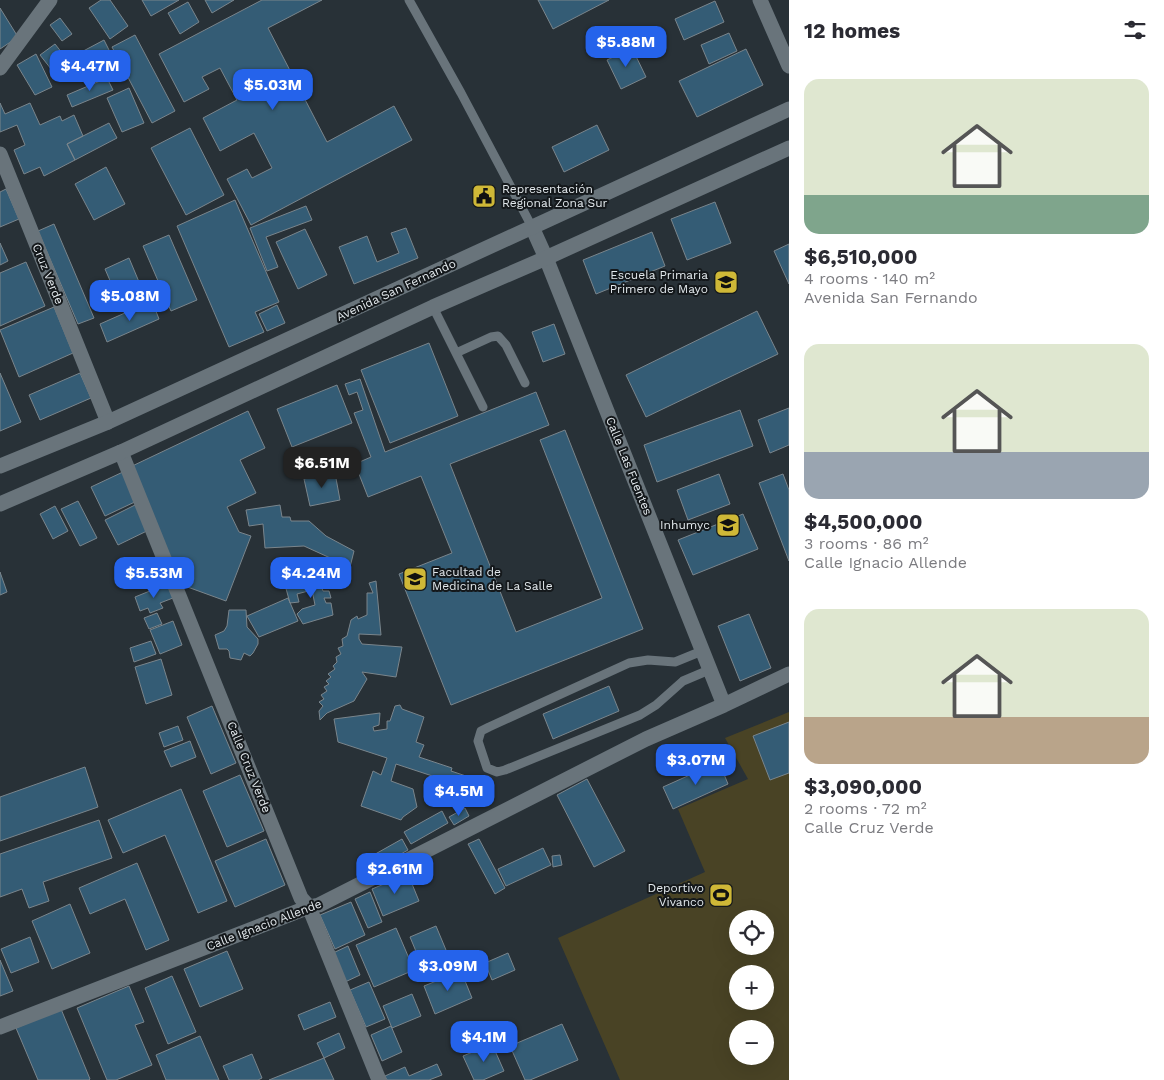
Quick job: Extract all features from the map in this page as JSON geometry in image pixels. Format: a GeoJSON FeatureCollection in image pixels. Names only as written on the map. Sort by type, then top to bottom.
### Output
{"type":"FeatureCollection","features":[{"type":"Feature","properties":{"kind":"street"},"geometry":{"type":"LineString","coordinates":[[0,68],[50,0]]}},
{"type":"Feature","properties":{"kind":"street"},"geometry":{"type":"LineString","coordinates":[[760,0],[789,66]]}},
{"type":"Feature","properties":{"kind":"street","name":"Avenida San Fernando"},"geometry":{"type":"LineString","coordinates":[[0,466],[108,422],[789,109]]}},
{"type":"Feature","properties":{"kind":"street"},"geometry":{"type":"LineString","coordinates":[[0,504],[121,452],[433,307],[788,152]]}},
{"type":"Feature","properties":{"kind":"street","name":"Cruz Verde"},"geometry":{"type":"LineString","coordinates":[[0,154],[108,422]]}},
{"type":"Feature","properties":{"kind":"street","name":"Calle Las Fuentes"},"geometry":{"type":"LineString","coordinates":[[532,227],[724,705]]}},
{"type":"Feature","properties":{"kind":"street","name":"Calle Cruz Verde"},"geometry":{"type":"LineString","coordinates":[[121,452],[301,898],[309,907],[379,1080]]}},
{"type":"Feature","properties":{"kind":"street","name":"Calle Ignacio Allende"},"geometry":{"type":"LineString","coordinates":[[0,1027],[309,907],[319,905],[646,739],[789,674]]}},
{"type":"Feature","properties":{"kind":"lane"},"geometry":{"type":"LineString","coordinates":[[409,0],[532,227]]}},
{"type":"Feature","properties":{"kind":"lane"},"geometry":{"type":"LineString","coordinates":[[433,307],[483,407]]}},
{"type":"Feature","properties":{"kind":"lane"},"geometry":{"type":"LineString","coordinates":[[456,353],[491,337],[498,336],[506,345],[524,383]]}},
{"type":"Feature","properties":{"kind":"lane"},"geometry":{"type":"LineString","coordinates":[[702,652],[675,662],[648,660],[630,663],[481,731],[478,741],[488,768],[496,772],[506,770],[640,715],[656,705],[682,681],[709,670]]}},
{"type":"Feature","properties":{"kind":"shaded area","name":"Deportivo Vivanco"},"geometry":{"type":"Polygon","coordinates":[[[789,712],[789,1080],[620,1080],[558,938],[705,872],[678,809],[748,779],[725,738],[789,712]]]}},
{"type":"Feature","properties":{"kind":"building"},"geometry":{"type":"Polygon","coordinates":[[[101,0],[110,0],[128,26],[110,39],[89,8],[101,0]]]}},
{"type":"Feature","properties":{"kind":"building"},"geometry":{"type":"Polygon","coordinates":[[[142,0],[179,0],[151,16],[142,0]]]}},
{"type":"Feature","properties":{"kind":"building"},"geometry":{"type":"Polygon","coordinates":[[[205,0],[234,0],[212,13],[205,0]]]}},
{"type":"Feature","properties":{"kind":"building"},"geometry":{"type":"Polygon","coordinates":[[[262,0],[322,0],[268,28],[327,142],[394,106],[412,140],[251,225],[227,179],[247,169],[252,178],[272,168],[254,133],[220,151],[203,118],[237,100],[220,68],[202,77],[209,89],[184,102],[159,54],[262,0]]]}},
{"type":"Feature","properties":{"kind":"building"},"geometry":{"type":"Polygon","coordinates":[[[538,0],[609,0],[553,29],[538,0]]]}},
{"type":"Feature","properties":{"kind":"building"},"geometry":{"type":"Polygon","coordinates":[[[715,1],[724,22],[684,40],[675,19],[715,1]]]}},
{"type":"Feature","properties":{"kind":"building"},"geometry":{"type":"Polygon","coordinates":[[[188,2],[199,22],[180,34],[168,13],[188,2]]]}},
{"type":"Feature","properties":{"kind":"building"},"geometry":{"type":"Polygon","coordinates":[[[0,8],[18,37],[0,49],[0,8]]]}},
{"type":"Feature","properties":{"kind":"building"},"geometry":{"type":"Polygon","coordinates":[[[60,18],[72,34],[62,41],[50,25],[60,18]]]}},
{"type":"Feature","properties":{"kind":"building"},"geometry":{"type":"Polygon","coordinates":[[[729,33],[737,51],[709,64],[701,45],[729,33]]]}},
{"type":"Feature","properties":{"kind":"building"},"geometry":{"type":"Polygon","coordinates":[[[135,35],[175,111],[152,123],[112,47],[135,35]]]}},
{"type":"Feature","properties":{"kind":"building"},"geometry":{"type":"Polygon","coordinates":[[[104,40],[114,60],[82,77],[72,57],[104,40]]]}},
{"type":"Feature","properties":{"kind":"building"},"geometry":{"type":"Polygon","coordinates":[[[55,44],[70,63],[55,74],[40,55],[55,44]]]}},
{"type":"Feature","properties":{"kind":"building"},"geometry":{"type":"Polygon","coordinates":[[[632,48],[646,77],[621,89],[607,60],[632,48]]]}},
{"type":"Feature","properties":{"kind":"building"},"geometry":{"type":"Polygon","coordinates":[[[746,49],[763,85],[697,117],[679,81],[746,49]]]}},
{"type":"Feature","properties":{"kind":"building"},"geometry":{"type":"Polygon","coordinates":[[[36,54],[52,87],[35,95],[17,65],[36,54]]]}},
{"type":"Feature","properties":{"kind":"building"},"geometry":{"type":"Polygon","coordinates":[[[107,78],[113,90],[72,107],[67,95],[107,78]]]}},
{"type":"Feature","properties":{"kind":"building"},"geometry":{"type":"Polygon","coordinates":[[[129,88],[144,123],[122,132],[107,98],[129,88]]]}},
{"type":"Feature","properties":{"kind":"building"},"geometry":{"type":"Polygon","coordinates":[[[0,103],[5,114],[30,103],[40,125],[60,116],[62,121],[74,115],[83,136],[67,144],[75,160],[44,176],[40,167],[24,174],[14,150],[25,145],[17,125],[0,132],[0,103]]]}},
{"type":"Feature","properties":{"kind":"building"},"geometry":{"type":"Polygon","coordinates":[[[109,123],[117,138],[75,160],[67,144],[109,123]]]}},
{"type":"Feature","properties":{"kind":"building"},"geometry":{"type":"Polygon","coordinates":[[[597,125],[609,150],[564,172],[552,147],[597,125]]]}},
{"type":"Feature","properties":{"kind":"building"},"geometry":{"type":"Polygon","coordinates":[[[190,128],[224,195],[186,215],[151,148],[190,128]]]}},
{"type":"Feature","properties":{"kind":"building"},"geometry":{"type":"Polygon","coordinates":[[[106,167],[125,204],[94,220],[75,184],[106,167]]]}},
{"type":"Feature","properties":{"kind":"building"},"geometry":{"type":"Polygon","coordinates":[[[6,189],[19,219],[0,227],[0,192],[6,189]]]}},
{"type":"Feature","properties":{"kind":"building"},"geometry":{"type":"Polygon","coordinates":[[[235,200],[279,302],[255,312],[264,332],[229,347],[177,226],[235,200]]]}},
{"type":"Feature","properties":{"kind":"building"},"geometry":{"type":"Polygon","coordinates":[[[715,202],[731,243],[687,260],[671,219],[715,202]]]}},
{"type":"Feature","properties":{"kind":"building"},"geometry":{"type":"Polygon","coordinates":[[[306,206],[312,220],[266,237],[278,267],[267,271],[250,228],[306,206]]]}},
{"type":"Feature","properties":{"kind":"building"},"geometry":{"type":"Polygon","coordinates":[[[54,224],[94,318],[78,324],[38,231],[54,224]]]}},
{"type":"Feature","properties":{"kind":"building"},"geometry":{"type":"Polygon","coordinates":[[[406,228],[418,258],[354,284],[339,247],[367,236],[377,262],[399,253],[391,233],[406,228]]]}},
{"type":"Feature","properties":{"kind":"building"},"geometry":{"type":"Polygon","coordinates":[[[305,229],[327,275],[298,289],[276,242],[305,229]]]}},
{"type":"Feature","properties":{"kind":"building"},"geometry":{"type":"Polygon","coordinates":[[[652,232],[665,266],[596,294],[583,260],[652,232]]]}},
{"type":"Feature","properties":{"kind":"building"},"geometry":{"type":"Polygon","coordinates":[[[169,235],[197,300],[171,311],[143,246],[169,235]]]}},
{"type":"Feature","properties":{"kind":"building"},"geometry":{"type":"Polygon","coordinates":[[[0,243],[8,261],[0,265],[0,243]]]}},
{"type":"Feature","properties":{"kind":"building"},"geometry":{"type":"Polygon","coordinates":[[[789,244],[789,284],[774,251],[789,244]]]}},
{"type":"Feature","properties":{"kind":"building"},"geometry":{"type":"Polygon","coordinates":[[[129,258],[142,289],[118,299],[105,269],[129,258]]]}},
{"type":"Feature","properties":{"kind":"building"},"geometry":{"type":"Polygon","coordinates":[[[26,262],[45,306],[0,326],[0,273],[26,262]]]}},
{"type":"Feature","properties":{"kind":"building"},"geometry":{"type":"Polygon","coordinates":[[[152,301],[159,319],[107,342],[100,324],[152,301]]]}},
{"type":"Feature","properties":{"kind":"building"},"geometry":{"type":"Polygon","coordinates":[[[277,305],[285,323],[267,331],[259,314],[277,305]]]}},
{"type":"Feature","properties":{"kind":"building"},"geometry":{"type":"Polygon","coordinates":[[[54,307],[73,353],[19,377],[0,330],[54,307]]]}},
{"type":"Feature","properties":{"kind":"building"},"geometry":{"type":"Polygon","coordinates":[[[757,311],[778,354],[646,417],[626,375],[757,311]]]}},
{"type":"Feature","properties":{"kind":"building"},"geometry":{"type":"Polygon","coordinates":[[[554,324],[565,354],[543,362],[532,332],[554,324]]]}},
{"type":"Feature","properties":{"kind":"building"},"geometry":{"type":"Polygon","coordinates":[[[429,343],[458,416],[390,443],[361,370],[429,343]]]}},
{"type":"Feature","properties":{"kind":"building"},"geometry":{"type":"Polygon","coordinates":[[[0,373],[21,422],[0,431],[0,373]]]}},
{"type":"Feature","properties":{"kind":"building"},"geometry":{"type":"Polygon","coordinates":[[[80,373],[91,398],[40,420],[29,395],[80,373]]]}},
{"type":"Feature","properties":{"kind":"building"},"geometry":{"type":"Polygon","coordinates":[[[360,379],[385,452],[536,392],[549,425],[450,464],[516,632],[602,598],[540,440],[565,430],[643,629],[451,705],[399,574],[452,553],[421,476],[368,497],[355,464],[371,457],[354,413],[363,410],[357,392],[349,395],[345,384],[360,379]]]}},
{"type":"Feature","properties":{"kind":"building"},"geometry":{"type":"Polygon","coordinates":[[[337,385],[352,423],[292,447],[277,409],[337,385]]]}},
{"type":"Feature","properties":{"kind":"building"},"geometry":{"type":"Polygon","coordinates":[[[789,408],[789,445],[770,453],[758,420],[789,408]]]}},
{"type":"Feature","properties":{"kind":"building"},"geometry":{"type":"Polygon","coordinates":[[[740,410],[753,446],[657,482],[644,445],[740,410]]]}},
{"type":"Feature","properties":{"kind":"building"},"geometry":{"type":"Polygon","coordinates":[[[248,411],[265,448],[240,460],[256,493],[227,507],[239,532],[251,536],[226,601],[182,585],[128,468],[248,411]]]}},
{"type":"Feature","properties":{"kind":"building"},"geometry":{"type":"Polygon","coordinates":[[[125,471],[139,500],[105,516],[91,487],[125,471]]]}},
{"type":"Feature","properties":{"kind":"building"},"geometry":{"type":"Polygon","coordinates":[[[335,473],[340,500],[310,506],[304,479],[335,473]]]}},
{"type":"Feature","properties":{"kind":"building"},"geometry":{"type":"Polygon","coordinates":[[[719,474],[730,504],[688,520],[677,490],[719,474]]]}},
{"type":"Feature","properties":{"kind":"building"},"geometry":{"type":"Polygon","coordinates":[[[783,474],[789,490],[789,561],[759,483],[783,474]]]}},
{"type":"Feature","properties":{"kind":"building"},"geometry":{"type":"Polygon","coordinates":[[[78,501],[97,538],[80,546],[61,509],[78,501]]]}},
{"type":"Feature","properties":{"kind":"building"},"geometry":{"type":"Polygon","coordinates":[[[141,502],[153,528],[118,545],[105,520],[141,502]]]}},
{"type":"Feature","properties":{"kind":"building"},"geometry":{"type":"Polygon","coordinates":[[[280,505],[282,517],[290,517],[291,521],[309,521],[326,536],[354,551],[350,567],[304,546],[265,548],[263,524],[249,526],[246,510],[280,505]]]}},
{"type":"Feature","properties":{"kind":"building"},"geometry":{"type":"Polygon","coordinates":[[[55,506],[68,531],[53,539],[40,514],[55,506]]]}},
{"type":"Feature","properties":{"kind":"building"},"geometry":{"type":"Polygon","coordinates":[[[743,514],[758,549],[693,575],[678,540],[743,514]]]}},
{"type":"Feature","properties":{"kind":"building"},"geometry":{"type":"Polygon","coordinates":[[[0,572],[7,592],[0,595],[0,572]]]}},
{"type":"Feature","properties":{"kind":"building"},"geometry":{"type":"Polygon","coordinates":[[[317,575],[323,591],[329,591],[331,598],[324,598],[326,603],[331,603],[333,615],[303,624],[297,614],[302,609],[315,605],[312,590],[297,594],[299,602],[290,603],[285,585],[317,575]]]}},
{"type":"Feature","properties":{"kind":"building"},"geometry":{"type":"Polygon","coordinates":[[[376,581],[381,635],[359,634],[359,639],[362,644],[402,647],[396,677],[362,672],[367,679],[354,701],[327,713],[320,720],[319,711],[323,706],[319,702],[324,699],[321,695],[327,691],[324,687],[329,684],[326,681],[331,677],[328,674],[335,669],[333,666],[337,662],[336,657],[341,654],[338,648],[343,646],[342,639],[347,636],[351,620],[357,616],[358,619],[367,615],[367,593],[373,593],[369,583],[376,581]]]}},
{"type":"Feature","properties":{"kind":"building"},"geometry":{"type":"Polygon","coordinates":[[[167,584],[173,598],[160,603],[163,608],[150,613],[148,608],[140,611],[135,597],[167,584]]]}},
{"type":"Feature","properties":{"kind":"building"},"geometry":{"type":"Polygon","coordinates":[[[288,598],[298,621],[259,637],[247,616],[288,598]]]}},
{"type":"Feature","properties":{"kind":"building"},"geometry":{"type":"Polygon","coordinates":[[[229,610],[246,610],[247,627],[258,639],[258,644],[253,653],[250,656],[244,653],[241,660],[230,658],[227,649],[219,649],[215,635],[224,631],[227,626],[229,610]]]}},
{"type":"Feature","properties":{"kind":"building"},"geometry":{"type":"Polygon","coordinates":[[[157,613],[162,624],[149,629],[144,618],[157,613]]]}},
{"type":"Feature","properties":{"kind":"building"},"geometry":{"type":"Polygon","coordinates":[[[749,614],[771,668],[740,681],[718,626],[749,614]]]}},
{"type":"Feature","properties":{"kind":"building"},"geometry":{"type":"Polygon","coordinates":[[[173,621],[182,645],[160,654],[150,630],[173,621]]]}},
{"type":"Feature","properties":{"kind":"building"},"geometry":{"type":"Polygon","coordinates":[[[151,641],[156,654],[134,662],[130,648],[151,641]]]}},
{"type":"Feature","properties":{"kind":"building"},"geometry":{"type":"Polygon","coordinates":[[[161,659],[172,695],[146,704],[135,667],[161,659]]]}},
{"type":"Feature","properties":{"kind":"building"},"geometry":{"type":"Polygon","coordinates":[[[609,686],[619,711],[553,739],[543,714],[609,686]]]}},
{"type":"Feature","properties":{"kind":"building"},"geometry":{"type":"Polygon","coordinates":[[[400,705],[402,709],[424,717],[416,742],[424,745],[419,757],[452,768],[451,771],[484,782],[481,792],[396,764],[391,781],[413,789],[417,807],[401,820],[361,806],[373,771],[381,775],[387,758],[338,742],[334,719],[380,713],[379,725],[373,727],[374,731],[387,729],[387,721],[390,721],[395,706],[400,705]]]}},
{"type":"Feature","properties":{"kind":"building"},"geometry":{"type":"Polygon","coordinates":[[[212,706],[236,763],[211,774],[187,717],[212,706]]]}},
{"type":"Feature","properties":{"kind":"building"},"geometry":{"type":"Polygon","coordinates":[[[789,722],[789,773],[770,780],[753,736],[789,722]]]}},
{"type":"Feature","properties":{"kind":"building"},"geometry":{"type":"Polygon","coordinates":[[[178,726],[183,740],[164,747],[159,733],[178,726]]]}},
{"type":"Feature","properties":{"kind":"building"},"geometry":{"type":"Polygon","coordinates":[[[190,741],[196,757],[171,767],[164,751],[190,741]]]}},
{"type":"Feature","properties":{"kind":"building"},"geometry":{"type":"Polygon","coordinates":[[[719,762],[728,784],[673,809],[663,787],[719,762]]]}},
{"type":"Feature","properties":{"kind":"building"},"geometry":{"type":"Polygon","coordinates":[[[85,767],[98,807],[0,841],[0,797],[85,767]]]}},
{"type":"Feature","properties":{"kind":"building"},"geometry":{"type":"Polygon","coordinates":[[[240,775],[264,831],[227,847],[203,791],[240,775]]]}},
{"type":"Feature","properties":{"kind":"building"},"geometry":{"type":"Polygon","coordinates":[[[587,779],[625,851],[594,867],[557,795],[587,779]]]}},
{"type":"Feature","properties":{"kind":"building"},"geometry":{"type":"Polygon","coordinates":[[[181,789],[227,901],[198,913],[165,835],[123,853],[108,820],[181,789]]]}},
{"type":"Feature","properties":{"kind":"building"},"geometry":{"type":"Polygon","coordinates":[[[465,808],[469,816],[454,825],[449,817],[465,808]]]}},
{"type":"Feature","properties":{"kind":"building"},"geometry":{"type":"Polygon","coordinates":[[[442,811],[448,823],[411,844],[404,832],[442,811]]]}},
{"type":"Feature","properties":{"kind":"building"},"geometry":{"type":"Polygon","coordinates":[[[99,820],[112,858],[43,882],[49,901],[29,908],[22,889],[0,897],[0,854],[99,820]]]}},
{"type":"Feature","properties":{"kind":"building"},"geometry":{"type":"Polygon","coordinates":[[[266,839],[285,885],[235,907],[215,861],[266,839]]]}},
{"type":"Feature","properties":{"kind":"building"},"geometry":{"type":"Polygon","coordinates":[[[402,839],[408,850],[376,868],[370,857],[402,839]]]}},
{"type":"Feature","properties":{"kind":"building"},"geometry":{"type":"Polygon","coordinates":[[[479,839],[505,888],[495,894],[468,844],[479,839]]]}},
{"type":"Feature","properties":{"kind":"building"},"geometry":{"type":"Polygon","coordinates":[[[543,848],[551,865],[506,886],[498,869],[543,848]]]}},
{"type":"Feature","properties":{"kind":"building"},"geometry":{"type":"Polygon","coordinates":[[[560,855],[562,865],[553,867],[552,856],[560,855]]]}},
{"type":"Feature","properties":{"kind":"building"},"geometry":{"type":"Polygon","coordinates":[[[137,863],[169,940],[146,950],[125,899],[90,914],[79,888],[137,863]]]}},
{"type":"Feature","properties":{"kind":"building"},"geometry":{"type":"Polygon","coordinates":[[[408,874],[419,901],[383,916],[372,889],[408,874]]]}},
{"type":"Feature","properties":{"kind":"building"},"geometry":{"type":"Polygon","coordinates":[[[370,892],[382,922],[368,928],[355,899],[370,892]]]}},
{"type":"Feature","properties":{"kind":"building"},"geometry":{"type":"Polygon","coordinates":[[[351,902],[365,935],[335,949],[320,915],[351,902]]]}},
{"type":"Feature","properties":{"kind":"building"},"geometry":{"type":"Polygon","coordinates":[[[70,904],[90,953],[52,969],[32,921],[70,904]]]}},
{"type":"Feature","properties":{"kind":"building"},"geometry":{"type":"Polygon","coordinates":[[[436,926],[446,950],[420,961],[410,937],[436,926]]]}},
{"type":"Feature","properties":{"kind":"building"},"geometry":{"type":"Polygon","coordinates":[[[396,928],[414,970],[374,987],[356,945],[396,928]]]}},
{"type":"Feature","properties":{"kind":"building"},"geometry":{"type":"Polygon","coordinates":[[[30,937],[39,962],[11,973],[1,949],[30,937]]]}},
{"type":"Feature","properties":{"kind":"building"},"geometry":{"type":"Polygon","coordinates":[[[348,946],[360,975],[345,982],[333,953],[348,946]]]}},
{"type":"Feature","properties":{"kind":"building"},"geometry":{"type":"Polygon","coordinates":[[[227,951],[243,989],[200,1007],[184,969],[227,951]]]}},
{"type":"Feature","properties":{"kind":"building"},"geometry":{"type":"Polygon","coordinates":[[[508,953],[515,970],[492,980],[485,963],[508,953]]]}},
{"type":"Feature","properties":{"kind":"building"},"geometry":{"type":"Polygon","coordinates":[[[0,960],[13,991],[0,996],[0,960]]]}},
{"type":"Feature","properties":{"kind":"building"},"geometry":{"type":"Polygon","coordinates":[[[461,971],[472,998],[435,1014],[424,986],[461,971]]]}},
{"type":"Feature","properties":{"kind":"building"},"geometry":{"type":"Polygon","coordinates":[[[172,976],[196,1032],[168,1044],[145,988],[172,976]]]}},
{"type":"Feature","properties":{"kind":"building"},"geometry":{"type":"Polygon","coordinates":[[[369,982],[385,1019],[366,1027],[350,990],[369,982]]]}},
{"type":"Feature","properties":{"kind":"building"},"geometry":{"type":"Polygon","coordinates":[[[129,986],[144,1022],[135,1025],[152,1065],[116,1080],[107,1080],[77,1008],[129,986]]]}},
{"type":"Feature","properties":{"kind":"building"},"geometry":{"type":"Polygon","coordinates":[[[412,994],[421,1016],[392,1028],[383,1006],[412,994]]]}},
{"type":"Feature","properties":{"kind":"building"},"geometry":{"type":"Polygon","coordinates":[[[330,1002],[336,1017],[304,1030],[298,1015],[330,1002]]]}},
{"type":"Feature","properties":{"kind":"building"},"geometry":{"type":"Polygon","coordinates":[[[61,1009],[89,1080],[38,1080],[16,1028],[61,1009]]]}},
{"type":"Feature","properties":{"kind":"building"},"geometry":{"type":"Polygon","coordinates":[[[562,1024],[578,1060],[530,1080],[525,1080],[510,1046],[562,1024]]]}},
{"type":"Feature","properties":{"kind":"building"},"geometry":{"type":"Polygon","coordinates":[[[391,1026],[402,1052],[382,1061],[371,1035],[391,1026]]]}},
{"type":"Feature","properties":{"kind":"building"},"geometry":{"type":"Polygon","coordinates":[[[339,1033],[345,1048],[324,1058],[317,1043],[339,1033]]]}},
{"type":"Feature","properties":{"kind":"building"},"geometry":{"type":"Polygon","coordinates":[[[200,1036],[219,1080],[166,1080],[156,1055],[200,1036]]]}},
{"type":"Feature","properties":{"kind":"building"},"geometry":{"type":"Polygon","coordinates":[[[492,1044],[504,1071],[483,1080],[474,1080],[463,1056],[492,1044]]]}},
{"type":"Feature","properties":{"kind":"building"},"geometry":{"type":"Polygon","coordinates":[[[252,1054],[262,1078],[258,1080],[229,1080],[223,1066],[252,1054]]]}},
{"type":"Feature","properties":{"kind":"building"},"geometry":{"type":"Polygon","coordinates":[[[324,1058],[334,1080],[269,1080],[324,1058]]]}},
{"type":"Feature","properties":{"kind":"building"},"geometry":{"type":"Polygon","coordinates":[[[437,1064],[442,1075],[429,1080],[387,1080],[385,1076],[405,1067],[409,1076],[437,1064]]]}},
{"type":"Feature","properties":{"kind":"place","name":"Representación Regional Zona Sur"},"geometry":{"type":"Point","coordinates":[484,196]}},
{"type":"Feature","properties":{"kind":"place","name":"Escuela Primaria Primero de Mayo"},"geometry":{"type":"Point","coordinates":[726,282]}},
{"type":"Feature","properties":{"kind":"place","name":"Inhumyc"},"geometry":{"type":"Point","coordinates":[728,525]}},
{"type":"Feature","properties":{"kind":"place","name":"Facultad de Medicina de La Salle"},"geometry":{"type":"Point","coordinates":[415,579]}},
{"type":"Feature","properties":{"kind":"place","name":"Deportivo Vivanco"},"geometry":{"type":"Point","coordinates":[721,895]}}]}
